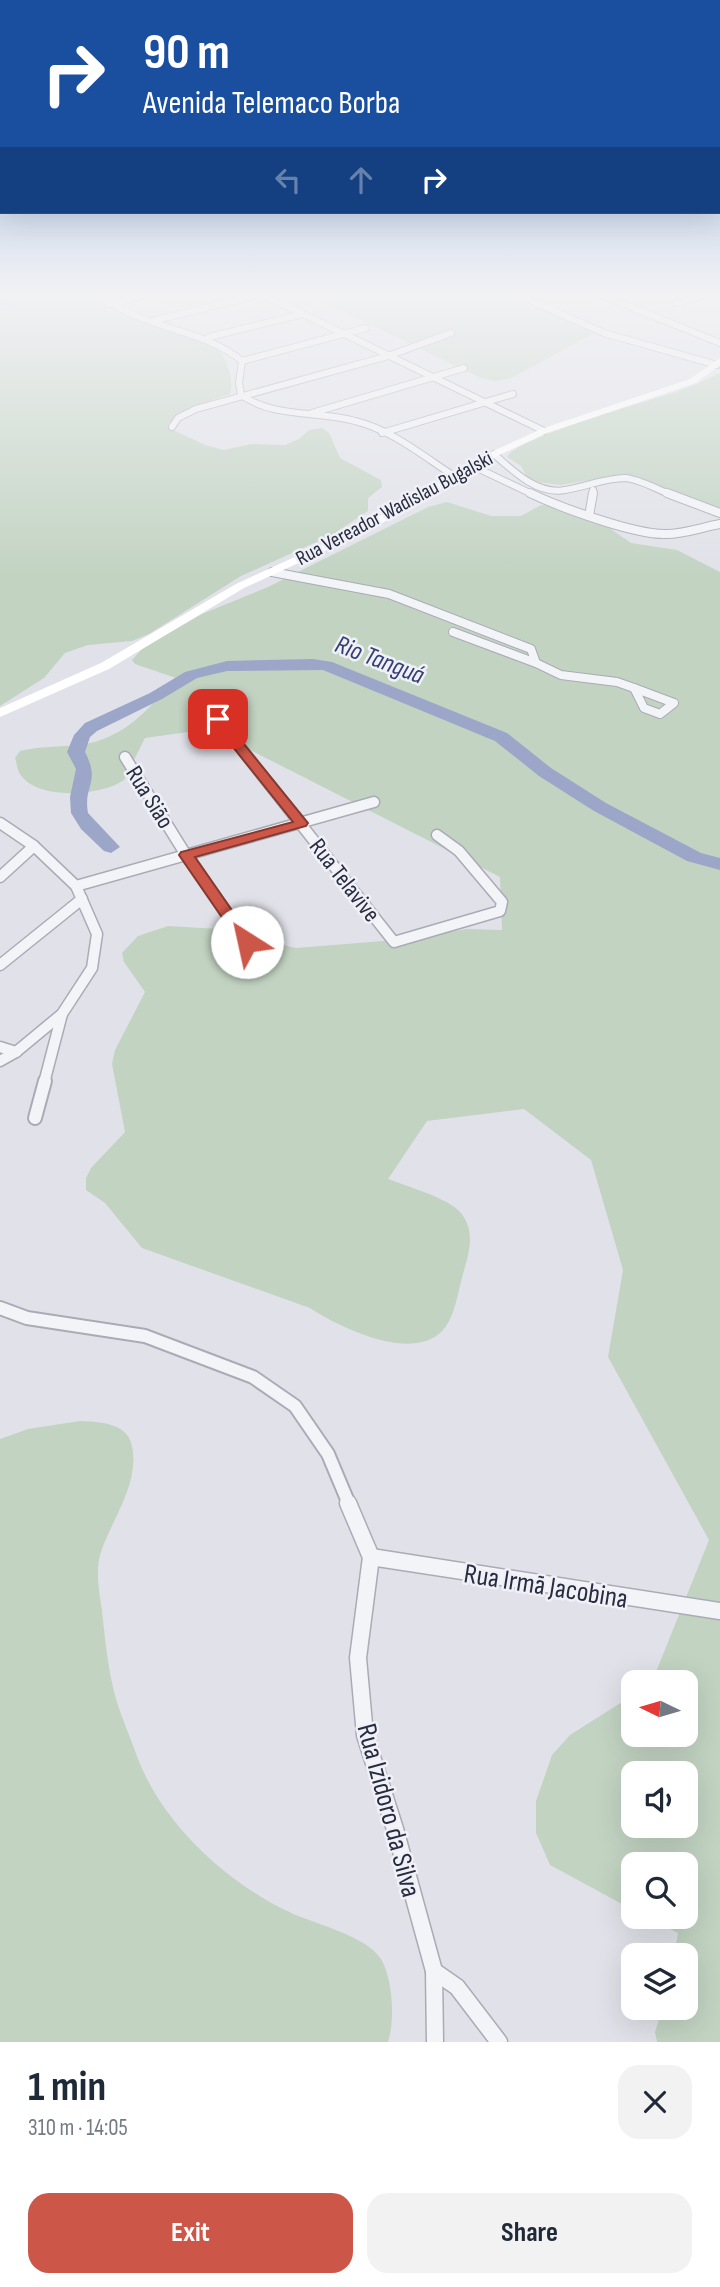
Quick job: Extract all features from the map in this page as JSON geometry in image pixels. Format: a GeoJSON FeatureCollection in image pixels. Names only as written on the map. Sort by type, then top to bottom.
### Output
{"type":"FeatureCollection","features":[{"type":"Feature","properties":{"kind":"main road","name":"Rua Vereador Wadislau Bugalski"},"geometry":{"type":"LineString","coordinates":[[0,713],[105,666],[197,610],[368,527],[494,454],[544,431],[677,387]]}},
{"type":"Feature","properties":{"kind":"street"},"geometry":{"type":"LineString","coordinates":[[240,387],[241,396],[254,404],[304,415],[350,419],[382,433],[454,476]]}},
{"type":"Feature","properties":{"kind":"street"},"geometry":{"type":"LineString","coordinates":[[172,427],[185,414],[273,387]]}},
{"type":"Feature","properties":{"kind":"street"},"geometry":{"type":"LineString","coordinates":[[304,415],[399,387]]}},
{"type":"Feature","properties":{"kind":"street"},"geometry":{"type":"LineString","coordinates":[[455,387],[544,431]]}},
{"type":"Feature","properties":{"kind":"street"},"geometry":{"type":"LineString","coordinates":[[382,433],[513,394]]}},
{"type":"Feature","properties":{"kind":"street"},"geometry":{"type":"LineString","coordinates":[[494,454],[523,479],[549,491],[563,491],[606,480],[627,478],[720,513]]}},
{"type":"Feature","properties":{"kind":"street"},"geometry":{"type":"LineString","coordinates":[[473,466],[517,488],[589,516],[658,534],[690,531],[720,524]]}},
{"type":"Feature","properties":{"kind":"street"},"geometry":{"type":"LineString","coordinates":[[589,516],[593,489]]}},
{"type":"Feature","properties":{"kind":"street"},"geometry":{"type":"LineString","coordinates":[[272,572],[405,600],[531,649],[536,663]]}},
{"type":"Feature","properties":{"kind":"street"},"geometry":{"type":"LineString","coordinates":[[453,632],[561,675],[617,682],[634,688]]}},
{"type":"Feature","properties":{"kind":"street","name":"Rua Telavive"},"geometry":{"type":"LineString","coordinates":[[218,719],[394,942],[500,911],[502,902],[459,851],[437,835]]}},
{"type":"Feature","properties":{"kind":"street","name":"Rua Sião"},"geometry":{"type":"LineString","coordinates":[[125,757],[186,855],[247,942]]}},
{"type":"Feature","properties":{"kind":"street"},"geometry":{"type":"LineString","coordinates":[[76,886],[374,802]]}},
{"type":"Feature","properties":{"kind":"street"},"geometry":{"type":"LineString","coordinates":[[0,823],[34,846],[76,886],[97,934],[92,968],[62,1014],[16,1052],[0,1061]]}},
{"type":"Feature","properties":{"kind":"street"},"geometry":{"type":"LineString","coordinates":[[0,877],[34,846]]}},
{"type":"Feature","properties":{"kind":"street"},"geometry":{"type":"LineString","coordinates":[[0,965],[82,899]]}},
{"type":"Feature","properties":{"kind":"street"},"geometry":{"type":"LineString","coordinates":[[35,1118],[62,1014]]}},
{"type":"Feature","properties":{"kind":"street"},"geometry":{"type":"LineString","coordinates":[[0,1047],[16,1052]]}},
{"type":"Feature","properties":{"kind":"street","name":"Rua Izidoro da Silva"},"geometry":{"type":"LineString","coordinates":[[0,1308],[27,1318],[145,1336],[253,1377],[295,1406],[328,1454],[371,1558],[358,1658],[365,1735],[395,1829],[434,1970],[435,2042]]}},
{"type":"Feature","properties":{"kind":"street","name":"Rua Irmã Jacobina"},"geometry":{"type":"LineString","coordinates":[[371,1558],[720,1611]]}},
{"type":"Feature","properties":{"kind":"street"},"geometry":{"type":"LineString","coordinates":[[434,1970],[457,1987],[499,2042]]}},
{"type":"Feature","properties":{"kind":"green space"},"geometry":{"type":"Polygon","coordinates":[[[0,387],[231,387],[230,394],[190,410],[168,426],[205,445],[224,450],[251,444],[285,445],[299,439],[309,430],[322,428],[329,433],[340,458],[381,480],[382,487],[368,498],[368,511],[332,535],[241,576],[149,634],[132,641],[88,645],[65,653],[44,678],[0,706],[0,387]]]}},
{"type":"Feature","properties":{"kind":"green space"},"geometry":{"type":"Polygon","coordinates":[[[688,387],[720,387],[720,513],[660,488],[614,476],[561,485],[536,482],[527,477],[521,466],[507,457],[516,449],[556,431],[688,387]]]}},
{"type":"Feature","properties":{"kind":"green space"},"geometry":{"type":"Polygon","coordinates":[[[447,502],[491,516],[521,516],[541,505],[552,505],[611,529],[631,543],[677,550],[720,572],[720,2042],[657,2042],[655,2032],[659,2020],[698,2020],[698,1943],[676,1943],[678,1933],[670,1929],[698,1929],[698,1852],[621,1852],[621,1903],[550,1865],[536,1833],[536,1801],[552,1755],[570,1735],[621,1703],[621,1747],[698,1747],[698,1670],[657,1670],[709,1540],[608,1357],[623,1270],[591,1160],[524,1109],[427,1121],[388,1179],[437,1197],[455,1208],[466,1220],[470,1243],[449,1321],[440,1333],[426,1341],[410,1344],[355,1332],[310,1308],[142,1248],[105,1203],[86,1190],[86,1178],[91,1168],[125,1132],[112,1064],[115,1050],[145,992],[124,962],[122,953],[138,936],[168,926],[219,929],[296,948],[408,939],[467,929],[502,930],[500,877],[209,729],[145,738],[124,780],[101,790],[55,792],[28,783],[20,774],[15,758],[20,751],[96,741],[123,729],[145,711],[176,678],[135,664],[132,660],[143,648],[202,614],[268,587],[428,507],[447,502]]]}},
{"type":"Feature","properties":{"kind":"green space"},"geometry":{"type":"Polygon","coordinates":[[[80,1421],[103,1423],[118,1428],[129,1438],[132,1446],[129,1487],[101,1552],[98,1581],[113,1688],[149,1782],[162,1805],[179,1826],[217,1865],[238,1882],[283,1909],[350,1936],[373,1950],[385,1967],[392,2000],[392,2023],[388,2042],[0,2042],[0,1439],[28,1429],[80,1421]]]}},
{"type":"Feature","properties":{"kind":"waterway","name":"Rio Tanguá"},"geometry":{"type":"LineString","coordinates":[[111,847],[88,825],[80,813],[78,805],[85,769],[76,752],[82,735],[91,727],[156,696],[191,675],[227,666],[313,664],[326,665],[501,737],[545,772],[600,807],[694,857],[720,864]]}},
{"type":"Feature","properties":{"kind":"route"},"geometry":{"type":"LineString","coordinates":[[218,719],[302,823],[186,855],[247,942]]}}]}
